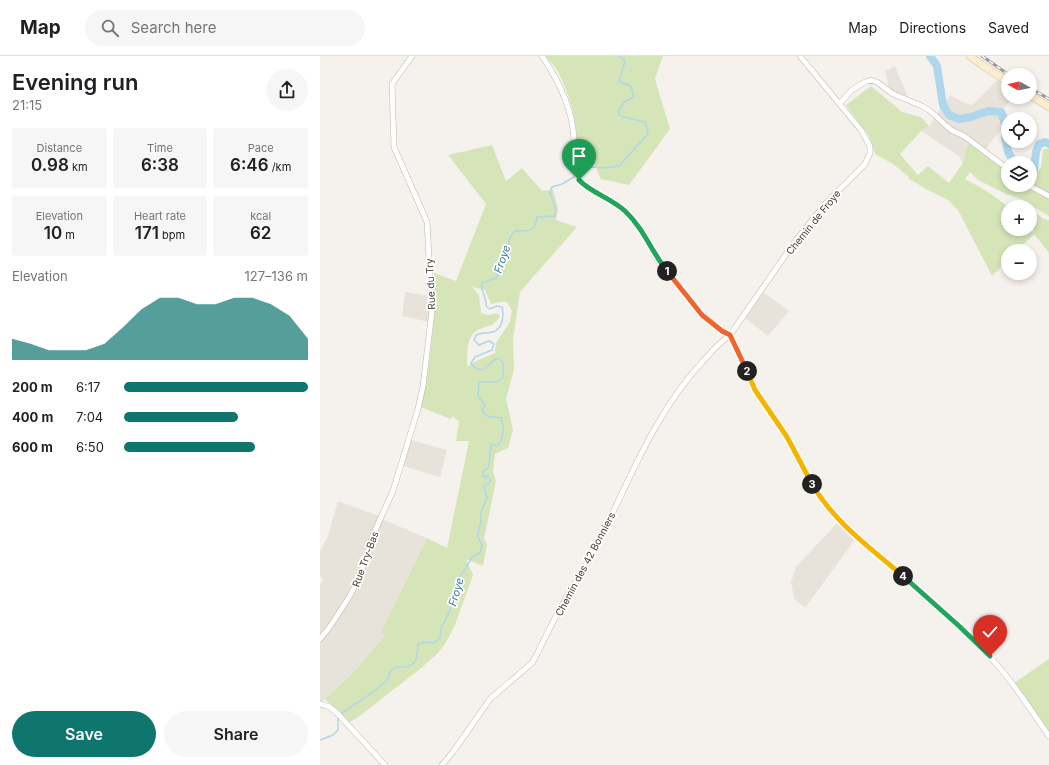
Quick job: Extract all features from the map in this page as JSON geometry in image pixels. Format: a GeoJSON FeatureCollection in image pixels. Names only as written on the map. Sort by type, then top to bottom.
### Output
{"type":"FeatureCollection","features":[{"type":"Feature","properties":{"kind":"street","name":"Rue du Try"},"geometry":{"type":"LineString","coordinates":[[381,517],[393,491],[418,409],[423,386],[432,311],[427,222],[394,147],[392,84],[412,56]]}},
{"type":"Feature","properties":{"kind":"street"},"geometry":{"type":"LineString","coordinates":[[542,56],[553,72],[570,112],[574,140],[572,162],[579,180],[585,186],[608,198],[625,211],[645,235],[655,256],[702,315],[722,331],[730,335],[755,390],[778,422],[813,486],[829,509],[840,522],[959,626],[990,656],[1023,698],[1049,736]]}},
{"type":"Feature","properties":{"kind":"street","name":"Chemin de Froye"},"geometry":{"type":"LineString","coordinates":[[730,335],[796,240],[827,202],[865,164],[869,158],[870,146],[857,124],[800,56]]}},
{"type":"Feature","properties":{"kind":"street"},"geometry":{"type":"LineString","coordinates":[[970,56],[1001,77]]}},
{"type":"Feature","properties":{"kind":"street"},"geometry":{"type":"LineString","coordinates":[[840,102],[852,90],[865,82],[871,80],[877,82],[893,94],[929,110],[951,130],[964,136],[1001,164]]}},
{"type":"Feature","properties":{"kind":"street"},"geometry":{"type":"LineString","coordinates":[[1037,99],[1049,107]]}},
{"type":"Feature","properties":{"kind":"street"},"geometry":{"type":"LineString","coordinates":[[1037,190],[1049,196]]}},
{"type":"Feature","properties":{"kind":"street","name":"Chemin des 42 Bonniers"},"geometry":{"type":"LineString","coordinates":[[442,765],[453,752],[490,699],[532,663],[561,607],[598,542],[661,416],[690,375],[722,341],[730,335]]}},
{"type":"Feature","properties":{"kind":"street","name":"Rue Try-Bas"},"geometry":{"type":"LineString","coordinates":[[320,639],[359,581],[373,535],[381,517]]}},
{"type":"Feature","properties":{"kind":"street"},"geometry":{"type":"LineString","coordinates":[[320,704],[330,707],[385,765]]}},
{"type":"Feature","properties":{"kind":"shaded area"},"geometry":{"type":"Polygon","coordinates":[[[895,66],[908,97],[889,89],[885,71],[895,66]]]}},
{"type":"Feature","properties":{"kind":"shaded area"},"geometry":{"type":"Polygon","coordinates":[[[997,80],[1001,82],[1001,104],[1007,104],[1004,108],[1006,112],[1001,112],[1001,131],[986,149],[975,142],[968,142],[963,163],[959,156],[921,131],[929,126],[950,95],[972,105],[997,80]]]}},
{"type":"Feature","properties":{"kind":"shaded area"},"geometry":{"type":"Polygon","coordinates":[[[405,292],[430,296],[429,322],[402,316],[405,292]]]}},
{"type":"Feature","properties":{"kind":"shaded area"},"geometry":{"type":"Polygon","coordinates":[[[763,292],[789,311],[768,336],[745,318],[763,292]]]}},
{"type":"Feature","properties":{"kind":"shaded area"},"geometry":{"type":"Polygon","coordinates":[[[411,440],[447,450],[440,477],[403,466],[411,440]]]}},
{"type":"Feature","properties":{"kind":"shaded area"},"geometry":{"type":"Polygon","coordinates":[[[338,501],[379,516],[384,520],[427,538],[381,632],[386,635],[352,674],[320,704],[320,584],[323,581],[320,576],[320,551],[327,539],[338,501]]]}},
{"type":"Feature","properties":{"kind":"shaded area"},"geometry":{"type":"Polygon","coordinates":[[[838,522],[856,538],[805,608],[794,599],[791,582],[796,567],[838,522]]]}},
{"type":"Feature","properties":{"kind":"green space"},"geometry":{"type":"Polygon","coordinates":[[[546,56],[663,56],[655,79],[670,129],[629,185],[601,179],[594,163],[584,164],[577,159],[576,126],[568,94],[558,71],[546,56]]]}},
{"type":"Feature","properties":{"kind":"green space"},"geometry":{"type":"Polygon","coordinates":[[[871,86],[902,112],[921,117],[929,126],[921,131],[900,154],[918,175],[928,166],[949,183],[963,163],[968,142],[1001,167],[1001,192],[978,180],[970,172],[965,179],[1001,201],[1001,236],[1032,236],[1024,244],[1001,244],[1001,267],[992,276],[958,210],[948,200],[908,178],[909,177],[893,164],[875,154],[869,136],[846,105],[871,86]]]}},
{"type":"Feature","properties":{"kind":"green space"},"geometry":{"type":"Polygon","coordinates":[[[492,145],[506,181],[522,168],[542,191],[553,190],[558,208],[556,220],[577,227],[520,292],[513,339],[514,369],[506,399],[513,430],[508,448],[495,454],[493,471],[496,481],[484,539],[487,544],[483,566],[466,559],[473,575],[455,625],[445,644],[436,655],[357,718],[349,722],[325,699],[352,674],[385,636],[381,632],[427,538],[447,548],[469,441],[456,441],[459,422],[453,416],[450,419],[421,407],[432,340],[434,273],[456,281],[486,204],[448,155],[492,145]],[[472,287],[479,295],[481,313],[488,315],[498,313],[500,317],[492,325],[478,330],[471,336],[468,346],[467,367],[476,361],[495,353],[496,343],[510,322],[512,311],[507,302],[491,304],[485,290],[472,287]]]}},
{"type":"Feature","properties":{"kind":"green space"},"geometry":{"type":"Polygon","coordinates":[[[1043,149],[1049,149],[1049,193],[1037,188],[1037,173],[1041,167],[1043,149]]]}},
{"type":"Feature","properties":{"kind":"green space"},"geometry":{"type":"Polygon","coordinates":[[[1002,192],[1036,192],[1049,198],[1049,216],[1037,209],[1037,200],[1023,200],[1002,192]]]}},
{"type":"Feature","properties":{"kind":"green space"},"geometry":{"type":"Polygon","coordinates":[[[1037,214],[1044,219],[1049,220],[1049,253],[1036,236],[1037,236],[1037,214]]]}},
{"type":"Feature","properties":{"kind":"green space"},"geometry":{"type":"Polygon","coordinates":[[[1049,659],[1049,731],[1014,683],[1049,659]]]}},
{"type":"Feature","properties":{"kind":"waterway","name":"Froye"},"geometry":{"type":"LineString","coordinates":[[341,714],[378,688],[389,678],[389,673],[396,667],[408,666],[414,663],[417,655],[418,644],[426,642],[434,643],[440,638],[441,628],[450,611],[459,577],[465,570],[472,557],[480,553],[482,545],[478,537],[478,531],[481,523],[481,512],[487,498],[484,486],[491,481],[487,476],[483,477],[483,471],[489,467],[491,445],[498,445],[503,435],[501,418],[487,416],[482,411],[485,405],[478,396],[479,382],[497,382],[503,378],[503,362],[497,358],[482,370],[475,368],[471,363],[475,357],[492,350],[494,344],[489,341],[479,345],[474,340],[476,335],[496,331],[501,325],[503,318],[502,307],[497,306],[490,309],[486,306],[482,283],[496,278],[505,257],[511,235],[515,231],[530,230],[535,226],[537,217],[555,216],[556,211],[550,192],[552,187],[562,184],[591,167],[603,168],[619,166],[648,134],[645,122],[620,116],[618,112],[624,102],[634,97],[631,86],[619,82],[625,61],[619,56]]}},
{"type":"Feature","properties":{"kind":"waterway"},"geometry":{"type":"LineString","coordinates":[[930,56],[937,66],[943,105],[949,115],[959,119],[971,117],[988,111],[1001,112],[1005,124],[1005,138],[1008,152],[1011,156]]}},
{"type":"Feature","properties":{"kind":"waterway"},"geometry":{"type":"LineString","coordinates":[[1036,156],[1039,144],[1045,142],[1049,144]]}},
{"type":"Feature","properties":{"kind":"waterway","name":"Froye"},"geometry":{"type":"LineString","coordinates":[[320,740],[333,735],[338,730],[338,717]]}},
{"type":"Feature","properties":{"kind":"railway"},"geometry":{"type":"LineString","coordinates":[[982,56],[1001,69]]}},
{"type":"Feature","properties":{"kind":"railway"},"geometry":{"type":"LineString","coordinates":[[1037,92],[1049,99]]}},
{"type":"Feature","properties":{"kind":"route"},"geometry":{"type":"LineString","coordinates":[[579,180],[585,186],[608,198],[625,211],[645,235],[655,256],[702,315],[722,331],[730,335],[755,390],[778,422],[813,486],[840,522],[959,626],[990,656]]}}]}
